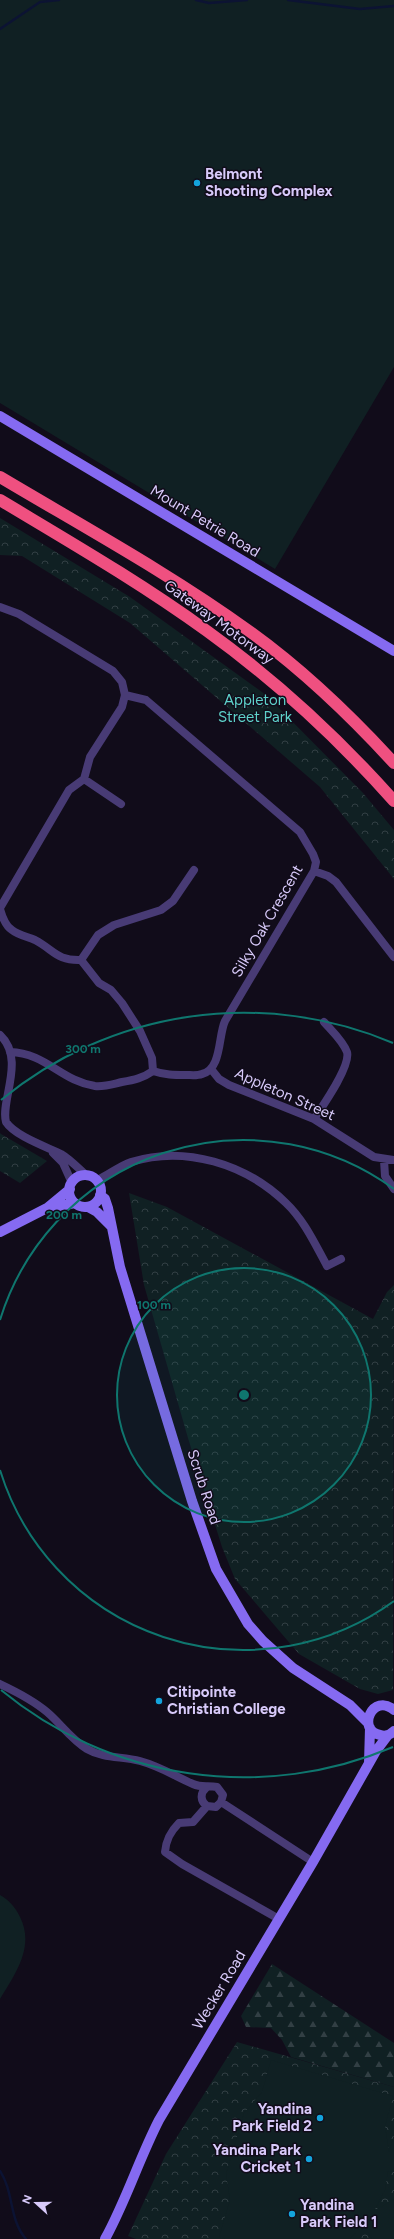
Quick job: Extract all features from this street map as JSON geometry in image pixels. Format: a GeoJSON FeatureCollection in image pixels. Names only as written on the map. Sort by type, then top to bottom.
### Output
{"type":"FeatureCollection","features":[{"type":"Feature","properties":{"kind":"highway","name":"Gateway Motorway"},"geometry":{"type":"LineString","coordinates":[[0,477],[180,585],[250,632],[326,696],[394,763]]}},
{"type":"Feature","properties":{"kind":"highway","name":"Gateway Motorway"},"geometry":{"type":"LineString","coordinates":[[0,500],[146,590],[235,652],[277,686],[334,737],[394,801]]}},
{"type":"Feature","properties":{"kind":"street","name":"Mount Petrie Road"},"geometry":{"type":"LineString","coordinates":[[0,416],[394,651]]}},
{"type":"Feature","properties":{"kind":"street"},"geometry":{"type":"LineString","coordinates":[[0,607],[19,614],[113,671],[122,682],[125,695],[122,707],[90,757],[84,779],[69,790],[0,908],[4,919],[11,930],[36,941],[56,956],[68,961],[81,960]]}},
{"type":"Feature","properties":{"kind":"street","name":"Silky Oak Crescent"},"geometry":{"type":"LineString","coordinates":[[125,695],[146,700],[300,832],[316,862],[314,871],[221,1028],[216,1059],[211,1069]]}},
{"type":"Feature","properties":{"kind":"street"},"geometry":{"type":"LineString","coordinates":[[84,779],[121,804]]}},
{"type":"Feature","properties":{"kind":"street"},"geometry":{"type":"LineString","coordinates":[[81,960],[98,935],[114,925],[161,910],[173,901],[194,870]]}},
{"type":"Feature","properties":{"kind":"street"},"geometry":{"type":"LineString","coordinates":[[314,871],[328,876],[336,882],[394,957]]}},
{"type":"Feature","properties":{"kind":"street"},"geometry":{"type":"LineString","coordinates":[[81,960],[99,983],[111,990],[126,1008],[140,1031],[152,1058],[153,1071]]}},
{"type":"Feature","properties":{"kind":"street"},"geometry":{"type":"LineString","coordinates":[[314,1120],[344,1067],[347,1054],[343,1045],[324,1022]]}},
{"type":"Feature","properties":{"kind":"street"},"geometry":{"type":"LineString","coordinates":[[0,1035],[7,1043],[10,1052],[3,1110],[6,1122],[15,1130],[51,1151],[69,1159],[87,1176],[97,1180],[101,1189],[100,1194],[96,1202],[88,1206]]}},
{"type":"Feature","properties":{"kind":"street"},"geometry":{"type":"LineString","coordinates":[[10,1052],[34,1055],[69,1078],[94,1086],[107,1086],[144,1077],[153,1071]]}},
{"type":"Feature","properties":{"kind":"street"},"geometry":{"type":"LineString","coordinates":[[153,1071],[164,1075],[202,1074],[211,1069]]}},
{"type":"Feature","properties":{"kind":"street","name":"Appleton Street"},"geometry":{"type":"LineString","coordinates":[[211,1069],[219,1079],[229,1085],[314,1120],[374,1156],[384,1160],[394,1160]]}},
{"type":"Feature","properties":{"kind":"street"},"geometry":{"type":"LineString","coordinates":[[51,1151],[63,1163],[71,1186],[71,1197],[76,1203]]}},
{"type":"Feature","properties":{"kind":"street"},"geometry":{"type":"LineString","coordinates":[[97,1180],[131,1162],[158,1156],[213,1160],[232,1167],[262,1182],[286,1203],[302,1224],[325,1268],[341,1259]]}},
{"type":"Feature","properties":{"kind":"street"},"geometry":{"type":"LineString","coordinates":[[384,1160],[385,1176],[394,1189]]}},
{"type":"Feature","properties":{"kind":"street"},"geometry":{"type":"LineString","coordinates":[[0,1232],[47,1208],[79,1177],[87,1176]]}},
{"type":"Feature","properties":{"kind":"street","name":"Scrub Road"},"geometry":{"type":"LineString","coordinates":[[100,1194],[105,1198],[108,1208],[120,1267],[189,1494],[216,1569],[248,1624],[278,1656],[317,1685],[350,1705],[369,1725]]}},
{"type":"Feature","properties":{"kind":"street"},"geometry":{"type":"LineString","coordinates":[[47,1208],[76,1203],[88,1206],[97,1212],[111,1226]]}},
{"type":"Feature","properties":{"kind":"street"},"geometry":{"type":"LineString","coordinates":[[0,1684],[31,1699],[48,1713],[73,1739],[89,1750],[112,1758],[138,1760],[156,1766],[194,1784],[206,1788],[213,1786],[220,1789],[223,1795],[221,1802],[213,1808],[207,1806],[201,1797],[206,1788]]}},
{"type":"Feature","properties":{"kind":"street","name":"Scrub Road"},"geometry":{"type":"LineString","coordinates":[[350,1705],[388,1705]]}},
{"type":"Feature","properties":{"kind":"street","name":"Wecker Road"},"geometry":{"type":"LineString","coordinates":[[369,1763],[370,1713],[388,1705]]}},
{"type":"Feature","properties":{"kind":"street","name":"Wecker Road"},"geometry":{"type":"LineString","coordinates":[[369,1725],[377,1735],[391,1733]]}},
{"type":"Feature","properties":{"kind":"street","name":"Wecker Road"},"geometry":{"type":"LineString","coordinates":[[105,2239],[116,2218],[144,2150],[159,2120],[313,1862],[369,1763],[391,1733]]}},
{"type":"Feature","properties":{"kind":"street"},"geometry":{"type":"LineString","coordinates":[[221,1802],[313,1862]]}},
{"type":"Feature","properties":{"kind":"street"},"geometry":{"type":"LineString","coordinates":[[207,1806],[193,1822],[179,1823],[171,1831],[165,1842],[165,1852],[182,1864],[279,1919]]}},
{"type":"Feature","properties":{"kind":"green space","name":"Belmont Shooting Complex"},"geometry":{"type":"Polygon","coordinates":[[[0,0],[394,0],[394,367],[275,569],[0,403],[0,0]]]}},
{"type":"Feature","properties":{"kind":"green space","name":"Appleton Street Park"},"geometry":{"type":"Polygon","coordinates":[[[0,518],[130,597],[266,695],[363,793],[394,830],[394,879],[320,787],[130,623],[22,556],[0,555],[0,518]]]}},
{"type":"Feature","properties":{"kind":"green space"},"geometry":{"type":"Polygon","coordinates":[[[0,1133],[47,1161],[20,1183],[0,1171],[0,1133]]]}},
{"type":"Feature","properties":{"kind":"green space"},"geometry":{"type":"Polygon","coordinates":[[[129,1193],[167,1207],[373,1319],[387,1292],[394,1285],[393,1690],[378,1694],[360,1689],[299,1654],[235,1579],[222,1547],[188,1438],[144,1285],[129,1193]]]}},
{"type":"Feature","properties":{"kind":"green space"},"geometry":{"type":"Polygon","coordinates":[[[0,1895],[14,1907],[20,1917],[24,1928],[25,1939],[24,1950],[17,1970],[0,1999],[0,1895]]]}},
{"type":"Feature","properties":{"kind":"green space"},"geometry":{"type":"Polygon","coordinates":[[[272,1964],[394,2043],[394,2087],[291,2057],[282,2040],[271,2028],[246,2027],[241,2016],[272,1964]]]}},
{"type":"Feature","properties":{"kind":"green space"},"geometry":{"type":"Polygon","coordinates":[[[237,2042],[394,2087],[394,2239],[136,2239],[128,2236],[166,2154],[237,2042]]]}},
{"type":"Feature","properties":{"kind":"green space","name":"Yandina Park Cricket 1"},"geometry":{"type":"Polygon","coordinates":[[[271,2060],[393,2096],[385,2126],[389,2152],[394,2135],[394,2172],[388,2171],[385,2190],[374,2211],[394,2199],[394,2239],[372,2239],[363,2224],[350,2239],[225,2239],[219,2237],[230,2200],[226,2174],[244,2113],[262,2092],[271,2060]]]}},
{"type":"Feature","properties":{"kind":"waterway"},"geometry":{"type":"LineString","coordinates":[[0,29],[40,2],[59,0]]}},
{"type":"Feature","properties":{"kind":"waterway"},"geometry":{"type":"LineString","coordinates":[[196,0],[209,3],[247,0]]}},
{"type":"Feature","properties":{"kind":"waterway"},"geometry":{"type":"LineString","coordinates":[[288,0],[360,9],[394,6]]}},
{"type":"Feature","properties":{"kind":"waterway"},"geometry":{"type":"LineString","coordinates":[[0,2171],[8,2188],[17,2223],[26,2239]]}},
{"type":"Feature","properties":{"kind":"place","name":"Belmont Shooting Complex"},"geometry":{"type":"Point","coordinates":[197,183]}},
{"type":"Feature","properties":{"kind":"place","name":"Citipointe Christian College"},"geometry":{"type":"Point","coordinates":[159,1701]}},
{"type":"Feature","properties":{"kind":"place","name":"Yandina Park Field 2"},"geometry":{"type":"Point","coordinates":[320,2118]}},
{"type":"Feature","properties":{"kind":"place","name":"Yandina Park Cricket 1"},"geometry":{"type":"Point","coordinates":[309,2159]}},
{"type":"Feature","properties":{"kind":"place","name":"Yandina Park Field 1"},"geometry":{"type":"Point","coordinates":[292,2214]}}]}
